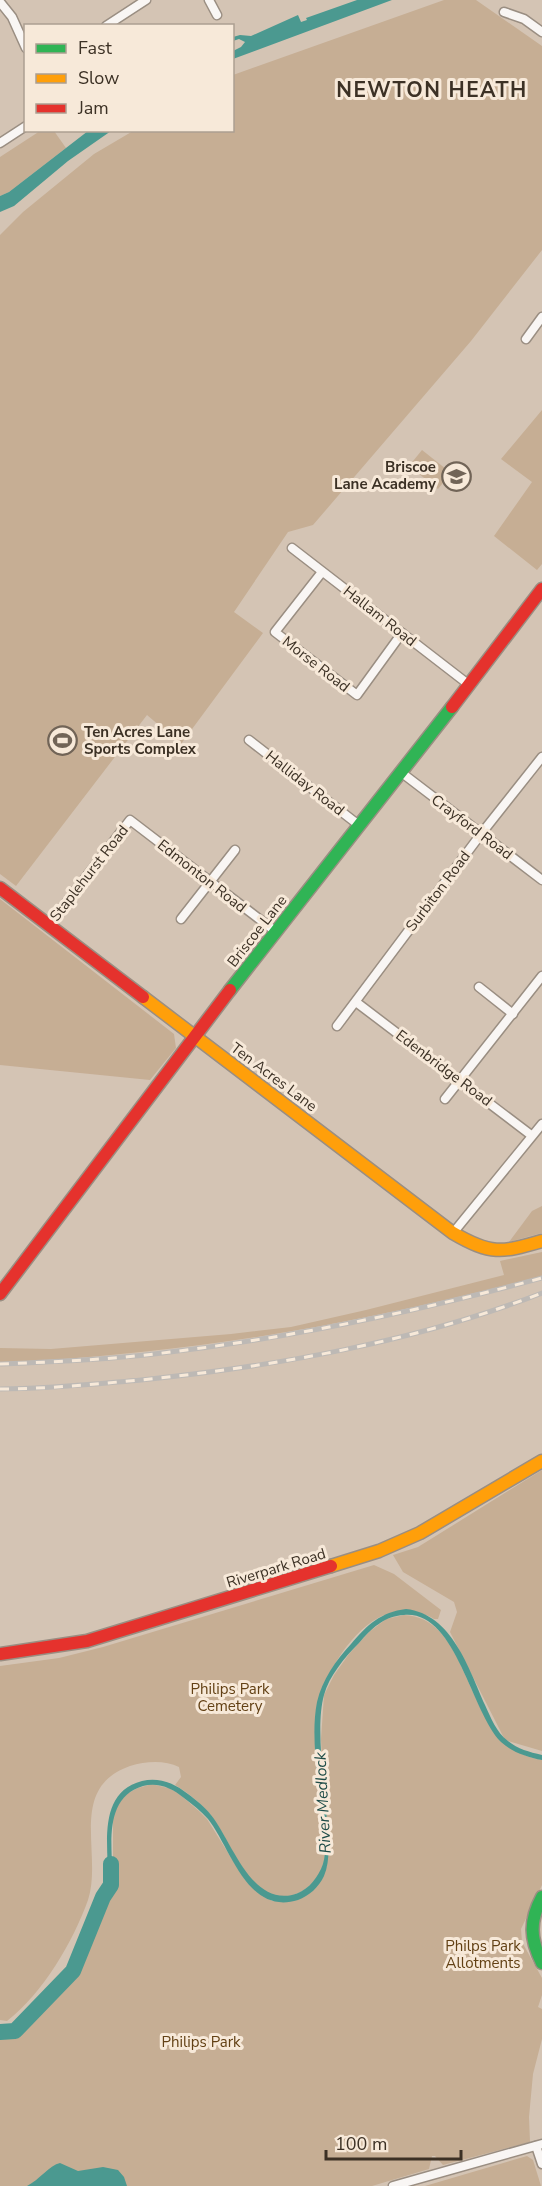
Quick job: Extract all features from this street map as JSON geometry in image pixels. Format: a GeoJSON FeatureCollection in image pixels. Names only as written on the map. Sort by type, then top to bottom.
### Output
{"type":"FeatureCollection","features":[{"type":"Feature","properties":{"kind":"street"},"geometry":{"type":"LineString","coordinates":[[109,24],[146,0]]}},
{"type":"Feature","properties":{"kind":"street"},"geometry":{"type":"LineString","coordinates":[[209,0],[217,15]]}},
{"type":"Feature","properties":{"kind":"street"},"geometry":{"type":"LineString","coordinates":[[0,2],[12,17],[24,44]]}},
{"type":"Feature","properties":{"kind":"street"},"geometry":{"type":"LineString","coordinates":[[504,12],[524,19],[542,32]]}},
{"type":"Feature","properties":{"kind":"street"},"geometry":{"type":"LineString","coordinates":[[0,143],[24,127]]}},
{"type":"Feature","properties":{"kind":"street"},"geometry":{"type":"LineString","coordinates":[[526,339],[542,317]]}},
{"type":"Feature","properties":{"kind":"street","name":"Hallam Road"},"geometry":{"type":"LineString","coordinates":[[292,548],[468,684]]}},
{"type":"Feature","properties":{"kind":"street","name":"Morse Road"},"geometry":{"type":"LineString","coordinates":[[322,572],[275,632],[357,696],[402,633]]}},
{"type":"Feature","properties":{"kind":"street","name":"Briscoe Lane"},"geometry":{"type":"LineString","coordinates":[[0,1294],[195,1035],[402,773],[542,589]]}},
{"type":"Feature","properties":{"kind":"street","name":"Halliday Road"},"geometry":{"type":"LineString","coordinates":[[249,740],[360,826]]}},
{"type":"Feature","properties":{"kind":"street","name":"Surbiton Road"},"geometry":{"type":"LineString","coordinates":[[337,1026],[481,834],[542,757]]}},
{"type":"Feature","properties":{"kind":"street","name":"Crayford Road"},"geometry":{"type":"LineString","coordinates":[[402,773],[542,880]]}},
{"type":"Feature","properties":{"kind":"street","name":"Edmonton Road"},"geometry":{"type":"LineString","coordinates":[[130,820],[275,931]]}},
{"type":"Feature","properties":{"kind":"street","name":"Staplehurst Road"},"geometry":{"type":"LineString","coordinates":[[48,926],[130,820]]}},
{"type":"Feature","properties":{"kind":"street"},"geometry":{"type":"LineString","coordinates":[[181,919],[235,850]]}},
{"type":"Feature","properties":{"kind":"street","name":"Ten Acres Lane"},"geometry":{"type":"LineString","coordinates":[[0,888],[453,1233],[474,1246],[493,1252],[542,1241]]}},
{"type":"Feature","properties":{"kind":"street"},"geometry":{"type":"LineString","coordinates":[[445,1099],[542,976]]}},
{"type":"Feature","properties":{"kind":"street"},"geometry":{"type":"LineString","coordinates":[[479,987],[513,1014]]}},
{"type":"Feature","properties":{"kind":"street","name":"Edenbridge Road"},"geometry":{"type":"LineString","coordinates":[[356,1002],[531,1135]]}},
{"type":"Feature","properties":{"kind":"street"},"geometry":{"type":"LineString","coordinates":[[453,1233],[542,1124]]}},
{"type":"Feature","properties":{"kind":"street","name":"Riverpark Road"},"geometry":{"type":"LineString","coordinates":[[0,1654],[87,1641],[379,1551],[420,1533],[542,1461]]}},
{"type":"Feature","properties":{"kind":"street"},"geometry":{"type":"LineString","coordinates":[[542,1897],[535,1911],[530,1933],[534,1948],[542,1963]]}},
{"type":"Feature","properties":{"kind":"street"},"geometry":{"type":"LineString","coordinates":[[393,2186],[539,2145],[542,2164]]}},
{"type":"Feature","properties":{"kind":"green space"},"geometry":{"type":"Polygon","coordinates":[[[444,0],[476,0],[542,46],[542,250],[471,341],[313,525],[288,532],[234,612],[263,633],[181,744],[147,715],[16,886],[0,874],[0,235],[23,212],[94,154],[131,132],[234,132],[234,75],[444,0]]]}},
{"type":"Feature","properties":{"kind":"green space"},"geometry":{"type":"Polygon","coordinates":[[[38,132],[55,132],[66,148],[9,192],[0,196],[0,157],[38,132]]]}},
{"type":"Feature","properties":{"kind":"green space"},"geometry":{"type":"Polygon","coordinates":[[[542,410],[542,564],[537,570],[494,536],[532,482],[501,459],[542,410]]]}},
{"type":"Feature","properties":{"kind":"green space"},"geometry":{"type":"Polygon","coordinates":[[[422,450],[451,473],[438,489],[409,466],[422,450]]]}},
{"type":"Feature","properties":{"kind":"green space"},"geometry":{"type":"Polygon","coordinates":[[[0,899],[174,1034],[176,1048],[150,1080],[0,1065],[0,899]]]}},
{"type":"Feature","properties":{"kind":"green space"},"geometry":{"type":"Polygon","coordinates":[[[542,1206],[542,1233],[509,1242],[532,1211],[542,1206]]]}},
{"type":"Feature","properties":{"kind":"green space"},"geometry":{"type":"Polygon","coordinates":[[[542,1252],[542,1276],[393,1312],[293,1331],[192,1346],[88,1357],[0,1362],[0,1348],[51,1349],[291,1327],[504,1275],[500,1261],[542,1252]]]}},
{"type":"Feature","properties":{"kind":"green space"},"geometry":{"type":"Polygon","coordinates":[[[542,1470],[542,1751],[505,1740],[450,1632],[457,1612],[454,1602],[403,1572],[393,1555],[418,1547],[542,1470]]]}},
{"type":"Feature","properties":{"kind":"green space","name":"Philips Park Cemetery"},"geometry":{"type":"Polygon","coordinates":[[[374,1565],[394,1574],[441,1610],[438,1619],[406,1612],[378,1618],[356,1635],[329,1674],[318,1702],[315,1728],[325,1850],[320,1873],[304,1890],[290,1896],[274,1896],[264,1892],[246,1873],[210,1814],[194,1798],[175,1785],[181,1777],[179,1767],[155,1762],[130,1766],[111,1776],[99,1790],[93,1806],[92,1882],[88,1900],[74,1933],[55,1966],[33,1996],[7,2021],[0,2020],[0,1666],[59,1658],[103,1647],[374,1565]]]}},
{"type":"Feature","properties":{"kind":"green space","name":"Philips Park"},"geometry":{"type":"Polygon","coordinates":[[[404,1615],[427,1622],[444,1637],[458,1659],[481,1709],[496,1732],[515,1750],[542,1760],[542,1885],[521,1929],[522,1942],[542,1978],[542,1995],[538,2007],[542,2009],[542,2039],[533,2074],[529,2117],[530,2142],[443,2165],[435,2156],[432,2156],[429,2169],[372,2186],[0,2186],[0,2033],[15,2033],[75,1972],[105,1897],[113,1885],[113,1818],[118,1804],[126,1794],[152,1784],[177,1792],[207,1819],[245,1880],[272,1901],[299,1899],[327,1866],[321,1739],[324,1695],[334,1675],[349,1654],[369,1632],[386,1619],[404,1615]]]}},
{"type":"Feature","properties":{"kind":"green space"},"geometry":{"type":"Polygon","coordinates":[[[527,2156],[533,2160],[541,2186],[425,2186],[527,2156]]]}},
{"type":"Feature","properties":{"kind":"water"},"geometry":{"type":"Polygon","coordinates":[[[357,0],[392,0],[234,59],[234,50],[245,42],[239,39],[234,41],[234,37],[251,36],[298,15],[301,22],[307,20],[306,18],[357,0]]]}},
{"type":"Feature","properties":{"kind":"water"},"geometry":{"type":"Polygon","coordinates":[[[87,132],[110,132],[68,161],[14,206],[0,212],[0,196],[9,192],[87,132]]]}},
{"type":"Feature","properties":{"kind":"water"},"geometry":{"type":"Polygon","coordinates":[[[406,1609],[422,1613],[436,1621],[447,1632],[465,1660],[500,1733],[516,1746],[542,1755],[542,1760],[520,1754],[501,1742],[480,1709],[450,1645],[437,1629],[422,1618],[397,1616],[378,1624],[368,1633],[343,1661],[326,1688],[321,1708],[320,1740],[328,1856],[324,1876],[313,1891],[298,1900],[280,1902],[266,1898],[253,1889],[242,1876],[208,1819],[175,1791],[154,1785],[143,1786],[130,1792],[121,1802],[115,1814],[111,1842],[113,1885],[108,1883],[107,1839],[111,1809],[117,1797],[127,1787],[142,1781],[154,1780],[177,1787],[206,1809],[244,1868],[265,1890],[277,1895],[292,1895],[310,1885],[321,1869],[325,1851],[314,1730],[319,1694],[335,1664],[363,1631],[382,1616],[406,1609]]]}},
{"type":"Feature","properties":{"kind":"water"},"geometry":{"type":"Polygon","coordinates":[[[60,2163],[78,2171],[103,2167],[118,2170],[127,2186],[27,2186],[60,2163]]]}},
{"type":"Feature","properties":{"kind":"waterway","name":"River Medlock"},"geometry":{"type":"LineString","coordinates":[[0,2032],[15,2031],[73,1971],[103,1897],[111,1885],[111,1864]]}},
{"type":"Feature","properties":{"kind":"railway"},"geometry":{"type":"LineString","coordinates":[[0,1364],[135,1356],[252,1341],[398,1313],[542,1278]]}},
{"type":"Feature","properties":{"kind":"railway"},"geometry":{"type":"LineString","coordinates":[[0,1389],[141,1380],[294,1359],[344,1350],[445,1325],[542,1293]]}},
{"type":"Feature","properties":{"kind":"traffic: fast"},"geometry":{"type":"LineString","coordinates":[[230,990],[452,707]]}},
{"type":"Feature","properties":{"kind":"traffic: fast"},"geometry":{"type":"LineString","coordinates":[[542,1897],[533,1922],[533,1938],[542,1963]]}},
{"type":"Feature","properties":{"kind":"traffic: slow"},"geometry":{"type":"LineString","coordinates":[[143,997],[453,1233],[477,1245],[496,1250],[506,1250],[542,1241]]}},
{"type":"Feature","properties":{"kind":"traffic: slow"},"geometry":{"type":"LineString","coordinates":[[331,1566],[379,1551],[420,1533],[542,1461]]}},
{"type":"Feature","properties":{"kind":"traffic: jam"},"geometry":{"type":"LineString","coordinates":[[452,707],[542,589]]}},
{"type":"Feature","properties":{"kind":"traffic: jam"},"geometry":{"type":"LineString","coordinates":[[0,888],[143,997]]}},
{"type":"Feature","properties":{"kind":"traffic: jam"},"geometry":{"type":"LineString","coordinates":[[0,1294],[230,990]]}},
{"type":"Feature","properties":{"kind":"traffic: jam"},"geometry":{"type":"LineString","coordinates":[[0,1654],[87,1641],[331,1566]]}},
{"type":"Feature","properties":{"kind":"place","name":"Briscoe Lane Academy"},"geometry":{"type":"Point","coordinates":[457,476]}},
{"type":"Feature","properties":{"kind":"place","name":"Ten Acres Lane Sports Complex"},"geometry":{"type":"Point","coordinates":[63,741]}},
{"type":"Feature","properties":{"kind":"district","name":"NEWTON HEATH"},"geometry":{"type":"Point","coordinates":[432,90]}},
{"type":"Feature","properties":{"kind":"park label","name":"Philps Park Allotments"},"geometry":{"type":"Point","coordinates":[483,1954]}}]}
